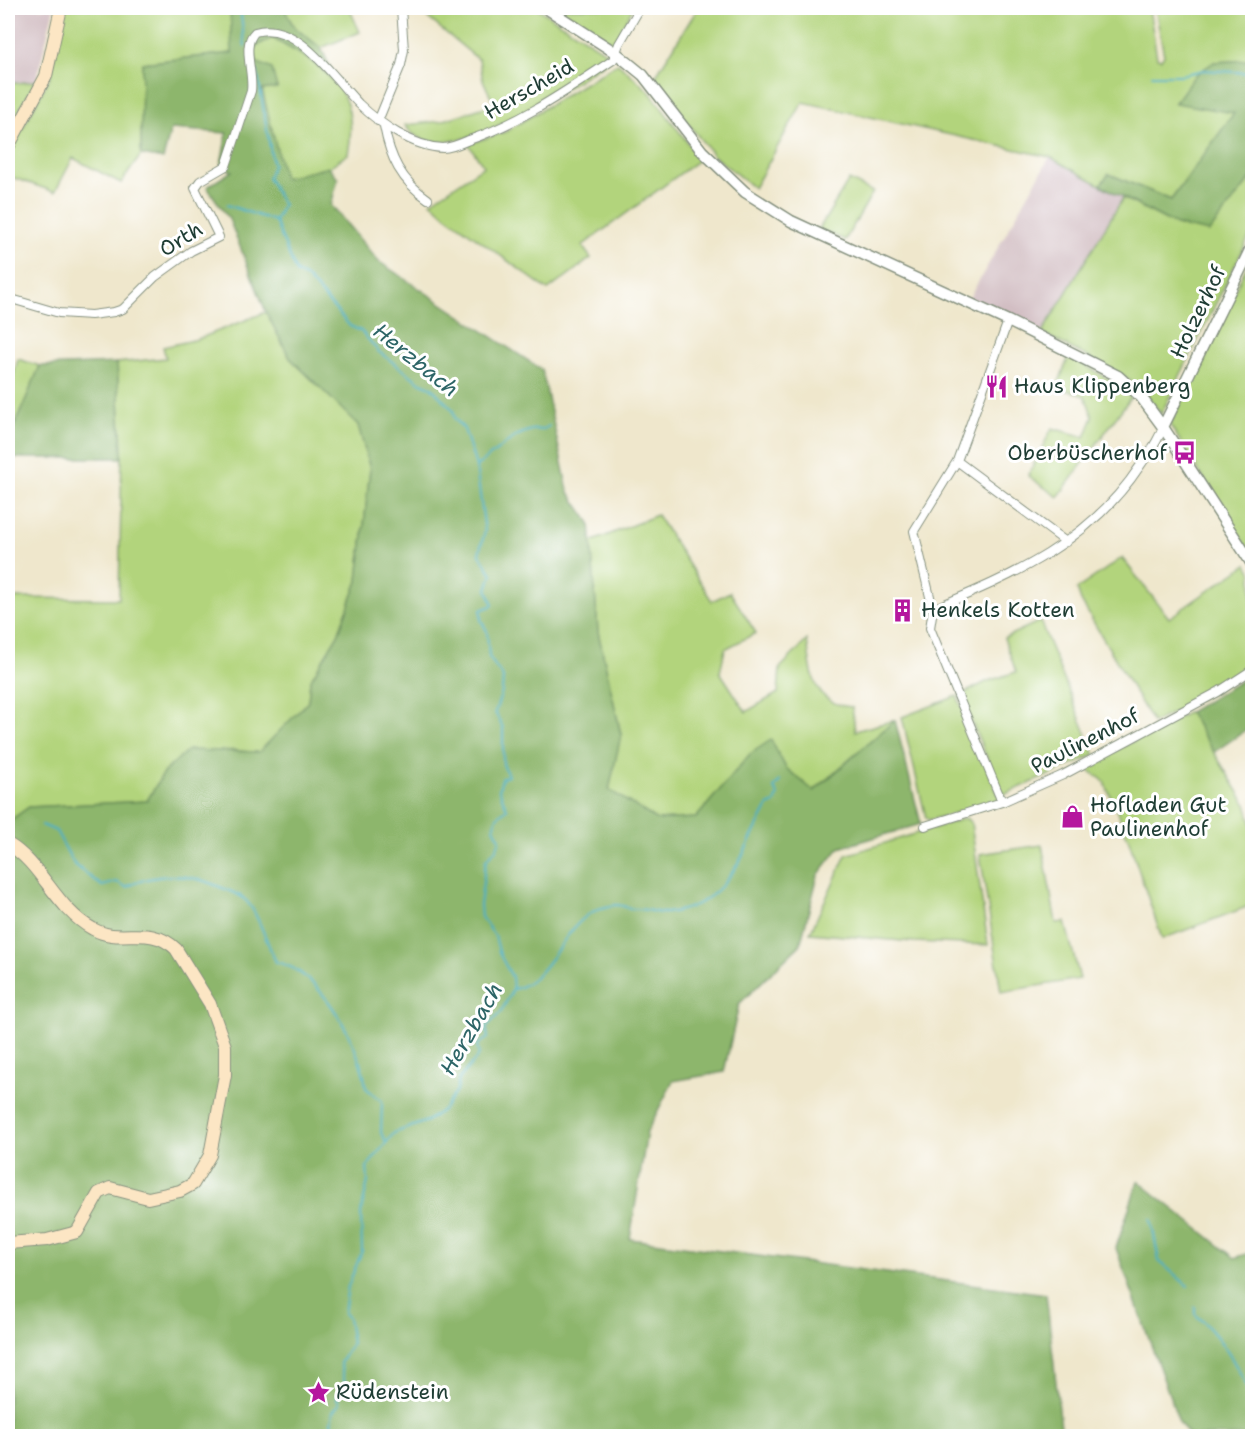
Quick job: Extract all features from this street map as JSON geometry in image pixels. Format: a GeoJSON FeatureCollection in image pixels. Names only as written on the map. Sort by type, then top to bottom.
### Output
{"type":"FeatureCollection","features":[{"type":"Feature","properties":{"kind":"main road"},"geometry":{"type":"LineString","coordinates":[[8,147],[46,76],[61,8]]}},
{"type":"Feature","properties":{"kind":"main road"},"geometry":{"type":"LineString","coordinates":[[8,844],[25,858],[67,910],[95,931],[109,935],[149,935],[168,941],[210,1004],[221,1032],[226,1061],[210,1155],[193,1184],[180,1191],[148,1197],[110,1188],[99,1193],[78,1232],[46,1240],[8,1243]]}},
{"type":"Feature","properties":{"kind":"street"},"geometry":{"type":"LineString","coordinates":[[401,8],[404,50],[381,123],[393,160],[407,182],[428,199]]}},
{"type":"Feature","properties":{"kind":"street"},"geometry":{"type":"LineString","coordinates":[[546,8],[616,53],[654,87],[702,151],[745,192],[791,221],[1008,321],[1118,376],[1141,397],[1163,427],[1252,564]]}},
{"type":"Feature","properties":{"kind":"street"},"geometry":{"type":"LineString","coordinates":[[616,53],[640,8]]}},
{"type":"Feature","properties":{"kind":"street","name":"Herscheid"},"geometry":{"type":"LineString","coordinates":[[251,92],[253,80],[249,37],[262,30],[275,31],[312,51],[359,104],[381,123],[420,142],[444,148],[501,129],[613,60],[616,53]]}},
{"type":"Feature","properties":{"kind":"street","name":"Orth"},"geometry":{"type":"LineString","coordinates":[[8,298],[59,313],[91,315],[114,312],[123,309],[155,277],[191,251],[216,240],[219,237],[198,200],[195,188],[200,181],[226,166],[251,92]]}},
{"type":"Feature","properties":{"kind":"street","name":"Holzerhof"},"geometry":{"type":"LineString","coordinates":[[1163,427],[1252,246]]}},
{"type":"Feature","properties":{"kind":"street"},"geometry":{"type":"LineString","coordinates":[[1002,802],[930,628],[933,609],[914,531],[957,461],[1008,321]]}},
{"type":"Feature","properties":{"kind":"street"},"geometry":{"type":"LineString","coordinates":[[933,609],[1033,564],[1092,523],[1129,483],[1159,438],[1163,427]]}},
{"type":"Feature","properties":{"kind":"street"},"geometry":{"type":"LineString","coordinates":[[957,461],[1066,542]]}},
{"type":"Feature","properties":{"kind":"street","name":"Paulinenhof"},"geometry":{"type":"LineString","coordinates":[[925,826],[1002,802],[1062,775],[1218,692],[1252,670]]}},
{"type":"Feature","properties":{"kind":"shaded area"},"geometry":{"type":"Polygon","coordinates":[[[8,8],[54,8],[36,81],[8,84],[8,8]]]}},
{"type":"Feature","properties":{"kind":"shaded area"},"geometry":{"type":"Polygon","coordinates":[[[1050,157],[1123,198],[1042,333],[969,298],[1050,157]]]}},
{"type":"Feature","properties":{"kind":"green space"},"geometry":{"type":"Polygon","coordinates":[[[65,8],[230,8],[233,53],[142,63],[141,155],[121,183],[73,158],[55,192],[8,176],[8,156],[50,77],[65,8]]]}},
{"type":"Feature","properties":{"kind":"green space"},"geometry":{"type":"Polygon","coordinates":[[[230,8],[284,8],[294,27],[321,48],[341,90],[315,62],[272,38],[254,47],[256,62],[272,69],[277,88],[262,90],[284,178],[329,167],[338,179],[331,205],[378,261],[542,370],[568,491],[590,523],[598,632],[621,735],[609,790],[657,820],[696,818],[750,754],[771,740],[786,768],[814,791],[895,720],[921,824],[839,848],[818,875],[800,945],[739,1004],[724,1072],[673,1081],[647,1132],[630,1239],[1046,1294],[1062,1436],[8,1436],[8,822],[29,807],[147,801],[164,772],[188,750],[259,752],[308,702],[310,681],[338,635],[358,581],[370,469],[358,425],[290,358],[266,312],[229,219],[207,187],[232,171],[221,164],[227,133],[171,129],[163,159],[141,155],[142,63],[232,53],[230,8]]]}},
{"type":"Feature","properties":{"kind":"green space"},"geometry":{"type":"Polygon","coordinates":[[[284,8],[349,8],[360,32],[321,48],[294,27],[284,8]]]}},
{"type":"Feature","properties":{"kind":"green space"},"geometry":{"type":"Polygon","coordinates":[[[416,8],[537,8],[609,54],[608,61],[536,106],[475,135],[446,141],[422,139],[405,125],[441,121],[494,104],[483,80],[479,60],[416,8]]]}},
{"type":"Feature","properties":{"kind":"green space"},"geometry":{"type":"Polygon","coordinates":[[[557,8],[633,8],[613,43],[557,8]]]}},
{"type":"Feature","properties":{"kind":"green space"},"geometry":{"type":"Polygon","coordinates":[[[698,8],[1149,8],[1157,58],[1161,59],[1164,55],[1155,8],[1252,8],[1252,60],[1214,62],[1175,102],[1235,113],[1171,200],[1109,174],[1100,185],[1050,157],[803,102],[754,188],[714,156],[653,80],[698,8]]]}},
{"type":"Feature","properties":{"kind":"green space"},"geometry":{"type":"Polygon","coordinates":[[[272,38],[308,59],[334,82],[349,112],[351,131],[348,154],[329,167],[284,179],[262,90],[277,87],[256,62],[253,47],[272,38]]]}},
{"type":"Feature","properties":{"kind":"green space"},"geometry":{"type":"Polygon","coordinates":[[[1252,60],[1252,177],[1209,232],[1176,225],[1100,185],[1109,174],[1171,200],[1234,113],[1175,103],[1195,75],[1214,62],[1252,60]]]}},
{"type":"Feature","properties":{"kind":"green space"},"geometry":{"type":"Polygon","coordinates":[[[618,63],[649,91],[700,159],[582,246],[591,258],[548,290],[446,216],[431,202],[484,166],[468,144],[505,132],[618,63]]]}},
{"type":"Feature","properties":{"kind":"green space"},"geometry":{"type":"Polygon","coordinates":[[[36,81],[8,129],[8,84],[36,81]]]}},
{"type":"Feature","properties":{"kind":"green space"},"geometry":{"type":"Polygon","coordinates":[[[1252,177],[1252,231],[1161,414],[1144,391],[1122,375],[1042,333],[1123,198],[1176,225],[1209,232],[1252,177]]]}},
{"type":"Feature","properties":{"kind":"green space"},"geometry":{"type":"Polygon","coordinates":[[[849,180],[873,192],[845,240],[819,229],[849,180]]]}},
{"type":"Feature","properties":{"kind":"green space"},"geometry":{"type":"Polygon","coordinates":[[[1252,255],[1252,556],[1170,425],[1252,255]]]}},
{"type":"Feature","properties":{"kind":"green space"},"geometry":{"type":"Polygon","coordinates":[[[266,312],[290,358],[358,424],[370,469],[358,581],[338,635],[310,681],[308,702],[259,753],[232,750],[164,772],[147,801],[29,807],[8,822],[8,598],[119,599],[122,448],[117,363],[166,358],[163,347],[198,339],[266,312]]]}},
{"type":"Feature","properties":{"kind":"green space"},"geometry":{"type":"Polygon","coordinates":[[[1069,356],[1116,383],[1131,397],[1058,497],[1028,476],[1052,428],[1085,437],[1093,417],[1085,396],[1057,387],[1069,356]]]}},
{"type":"Feature","properties":{"kind":"green space"},"geometry":{"type":"Polygon","coordinates":[[[18,359],[40,366],[8,441],[8,396],[18,359]]]}},
{"type":"Feature","properties":{"kind":"green space"},"geometry":{"type":"Polygon","coordinates":[[[117,363],[122,458],[8,458],[8,441],[40,366],[117,363]]]}},
{"type":"Feature","properties":{"kind":"green space"},"geometry":{"type":"Polygon","coordinates":[[[657,515],[712,601],[730,592],[756,633],[725,649],[720,672],[746,712],[778,693],[780,668],[807,640],[816,685],[829,700],[839,705],[852,707],[855,731],[895,720],[813,791],[786,768],[771,741],[750,754],[696,818],[657,820],[609,790],[621,734],[598,632],[591,542],[657,515]]]}},
{"type":"Feature","properties":{"kind":"green space"},"geometry":{"type":"Polygon","coordinates":[[[1122,558],[1169,618],[1247,564],[1252,573],[1252,666],[1215,691],[1153,723],[1081,601],[1077,589],[1122,558]]]}},
{"type":"Feature","properties":{"kind":"green space"},"geometry":{"type":"Polygon","coordinates":[[[1040,621],[1095,755],[1003,795],[960,695],[988,681],[1016,672],[1004,638],[1040,621]]]}},
{"type":"Feature","properties":{"kind":"green space"},"geometry":{"type":"Polygon","coordinates":[[[1252,674],[1252,726],[1214,752],[1189,712],[1252,674]]]}},
{"type":"Feature","properties":{"kind":"green space"},"geometry":{"type":"Polygon","coordinates":[[[957,696],[1001,801],[929,820],[926,818],[902,717],[957,696]]]}},
{"type":"Feature","properties":{"kind":"green space"},"geometry":{"type":"Polygon","coordinates":[[[1189,712],[1246,804],[1252,825],[1252,905],[1162,939],[1128,838],[1104,781],[1087,769],[1045,787],[1189,712]]]}},
{"type":"Feature","properties":{"kind":"green space"},"geometry":{"type":"Polygon","coordinates":[[[966,818],[971,823],[988,945],[914,942],[810,933],[846,855],[966,818]]]}},
{"type":"Feature","properties":{"kind":"green space"},"geometry":{"type":"Polygon","coordinates":[[[1042,845],[1056,923],[1065,922],[1080,979],[1001,992],[980,854],[1042,845]]]}},
{"type":"Feature","properties":{"kind":"green space"},"geometry":{"type":"Polygon","coordinates":[[[1138,1181],[1235,1258],[1252,1252],[1252,1436],[1189,1436],[1179,1422],[1116,1248],[1138,1181]]]}},
{"type":"Feature","properties":{"kind":"waterway","name":"Herzbach"},"geometry":{"type":"LineString","coordinates":[[240,8],[245,46]]}},
{"type":"Feature","properties":{"kind":"waterway"},"geometry":{"type":"LineString","coordinates":[[1152,75],[1181,75],[1203,70],[1252,73]]}},
{"type":"Feature","properties":{"kind":"waterway","name":"Herzbach"},"geometry":{"type":"LineString","coordinates":[[257,71],[273,165],[268,178],[283,205],[275,221],[296,272],[307,278],[350,326],[361,331],[379,352],[421,383],[431,387],[453,410],[455,419],[464,429],[476,466],[485,531],[479,553],[492,574],[487,589],[493,605],[481,610],[481,620],[487,631],[489,657],[503,677],[502,692],[495,712],[503,728],[503,764],[508,776],[502,778],[499,790],[507,809],[497,817],[494,828],[500,839],[497,848],[486,860],[480,905],[481,917],[495,936],[500,955],[512,977],[513,989],[501,1012],[486,1027],[488,1038],[477,1045],[479,1055],[459,1079],[457,1090],[444,1109],[427,1121],[394,1133],[367,1167],[368,1181],[361,1213],[362,1251],[348,1286],[344,1313],[348,1318],[352,1343],[340,1363],[345,1383],[337,1398],[339,1404],[333,1412],[331,1423],[340,1436]]}},
{"type":"Feature","properties":{"kind":"waterway"},"geometry":{"type":"LineString","coordinates":[[227,205],[275,221]]}},
{"type":"Feature","properties":{"kind":"waterway"},"geometry":{"type":"LineString","coordinates":[[476,466],[516,436],[549,426]]}},
{"type":"Feature","properties":{"kind":"waterway"},"geometry":{"type":"LineString","coordinates":[[514,989],[526,984],[536,976],[580,921],[596,910],[617,905],[666,913],[688,908],[705,900],[719,888],[741,859],[768,806],[775,803],[778,795],[774,788],[780,781]]}},
{"type":"Feature","properties":{"kind":"waterway"},"geometry":{"type":"LineString","coordinates":[[42,825],[56,831],[74,864],[102,886],[117,882],[126,887],[149,879],[185,877],[208,882],[246,900],[256,916],[276,962],[292,968],[308,979],[336,1012],[347,1031],[363,1071],[366,1088],[382,1101],[381,1133],[386,1142]]}},
{"type":"Feature","properties":{"kind":"waterway"},"geometry":{"type":"LineString","coordinates":[[1151,1219],[1159,1261],[1188,1286]]}},
{"type":"Feature","properties":{"kind":"waterway"},"geometry":{"type":"LineString","coordinates":[[1195,1307],[1195,1314],[1213,1332],[1228,1353],[1252,1398]]}},
{"type":"Feature","properties":{"kind":"place","name":"Haus Klippenberg"},"geometry":{"type":"Point","coordinates":[996,386]}},
{"type":"Feature","properties":{"kind":"place","name":"Oberbüscherhof"},"geometry":{"type":"Point","coordinates":[1185,453]}},
{"type":"Feature","properties":{"kind":"place","name":"Henkels Kotten"},"geometry":{"type":"Point","coordinates":[903,610]}},
{"type":"Feature","properties":{"kind":"place","name":"Hofladen Gut Paulinenhof"},"geometry":{"type":"Point","coordinates":[1072,817]}},
{"type":"Feature","properties":{"kind":"place","name":"Rüdenstein"},"geometry":{"type":"Point","coordinates":[318,1392]}}]}
